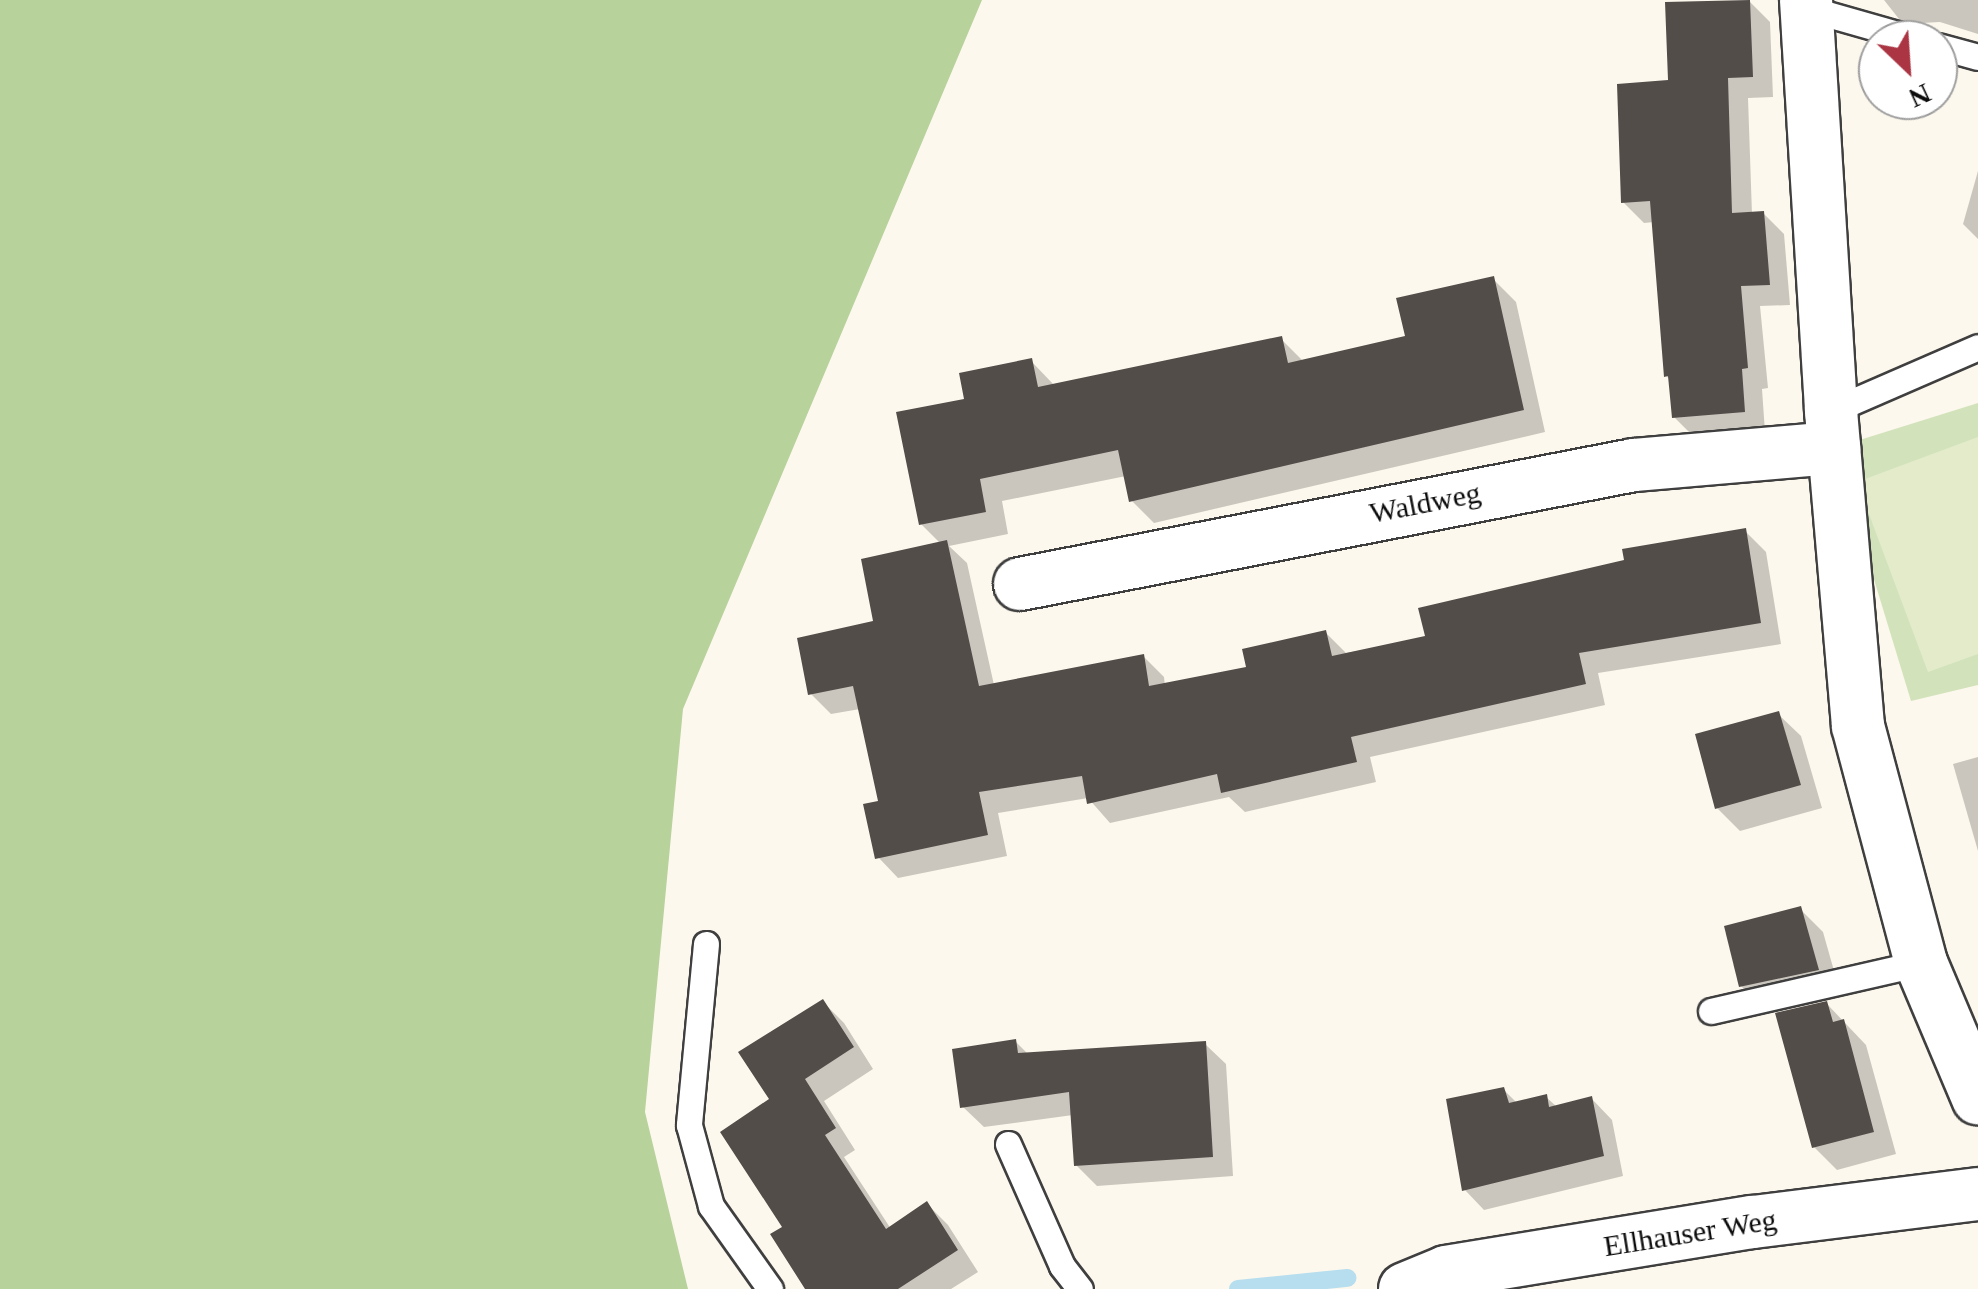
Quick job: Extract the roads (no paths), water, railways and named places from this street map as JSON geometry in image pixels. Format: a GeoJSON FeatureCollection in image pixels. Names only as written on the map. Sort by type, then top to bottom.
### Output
{"type":"FeatureCollection","features":[{"type":"Feature","properties":{"kind":"street"},"geometry":{"type":"LineString","coordinates":[[1806,4],[1833,429],[1858,726],[1921,963],[1978,1098]]}},
{"type":"Feature","properties":{"kind":"street","name":"Waldweg"},"geometry":{"type":"LineString","coordinates":[[1020,584],[1833,429]]}},
{"type":"Feature","properties":{"kind":"street","name":"Ellhauser Weg"},"geometry":{"type":"LineString","coordinates":[[1405,1289],[1466,1269],[1753,1222],[1978,1194]]}},
{"type":"Feature","properties":{"kind":"lane"},"geometry":{"type":"LineString","coordinates":[[1806,4],[1858,21]]}},
{"type":"Feature","properties":{"kind":"lane"},"geometry":{"type":"LineString","coordinates":[[1833,429],[1978,347]]}},
{"type":"Feature","properties":{"kind":"lane"},"geometry":{"type":"LineString","coordinates":[[706,944],[690,1125],[711,1206],[770,1289]]}},
{"type":"Feature","properties":{"kind":"lane"},"geometry":{"type":"LineString","coordinates":[[1711,1011],[1921,963]]}},
{"type":"Feature","properties":{"kind":"lane"},"geometry":{"type":"LineString","coordinates":[[1008,1144],[1062,1266],[1080,1289]]}},
{"type":"Feature","properties":{"kind":"waterway"},"geometry":{"type":"LineString","coordinates":[[1238,1289],[1347,1278]]}}]}
